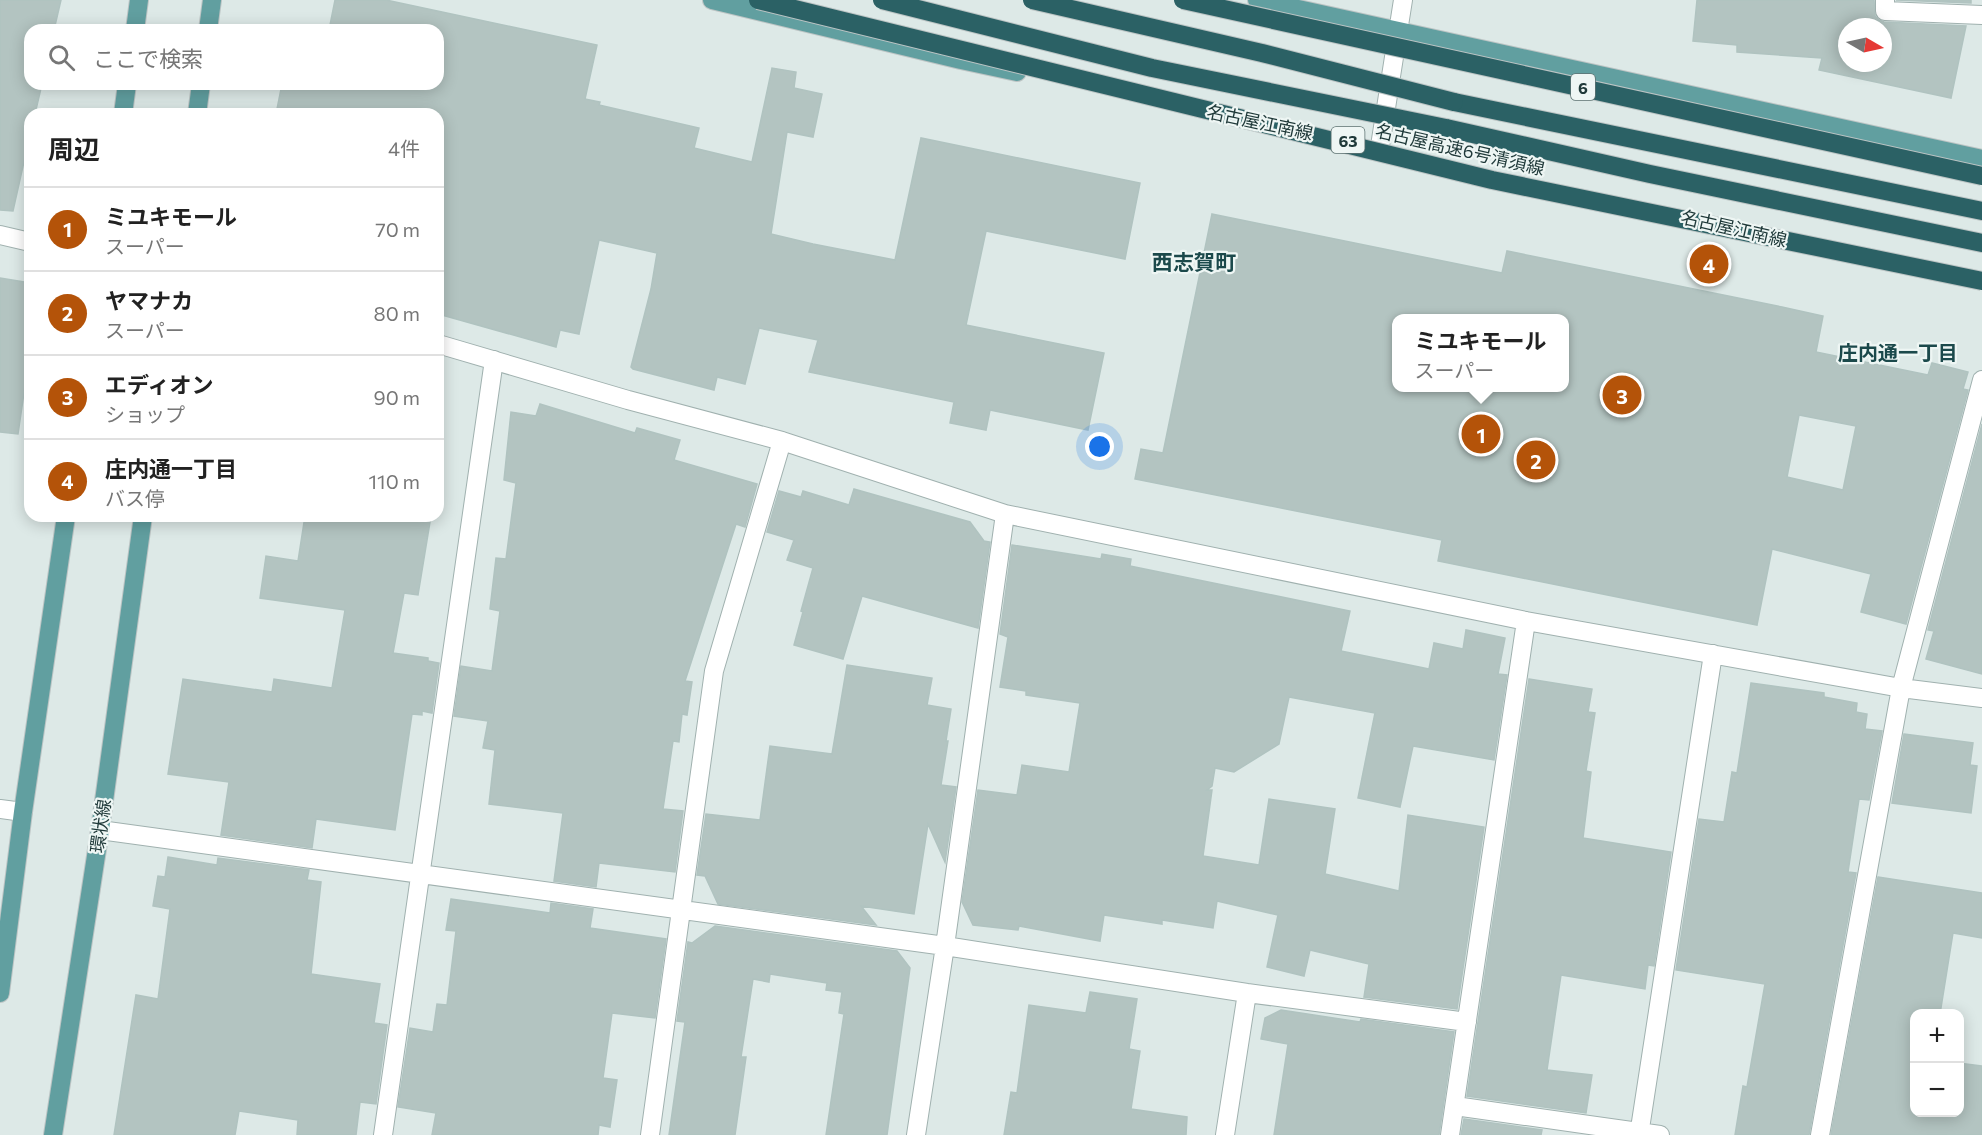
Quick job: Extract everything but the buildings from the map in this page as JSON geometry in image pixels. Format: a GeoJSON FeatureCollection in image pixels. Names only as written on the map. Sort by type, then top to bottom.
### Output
{"type":"FeatureCollection","features":[{"type":"Feature","properties":{"kind":"highway","name":"名古屋高速6号清須線"},"geometry":{"type":"LineString","coordinates":[[758,0],[1492,180],[1982,283]]}},
{"type":"Feature","properties":{"kind":"highway"},"geometry":{"type":"LineString","coordinates":[[882,0],[1152,68],[1446,128],[1650,174],[1982,243]]}},
{"type":"Feature","properties":{"kind":"highway"},"geometry":{"type":"LineString","coordinates":[[1032,0],[1262,53],[1454,102],[1982,211]]}},
{"type":"Feature","properties":{"kind":"highway","name":"6"},"geometry":{"type":"LineString","coordinates":[[1183,0],[1982,176]]}},
{"type":"Feature","properties":{"kind":"main road"},"geometry":{"type":"LineString","coordinates":[[136,24],[139,0]]}},
{"type":"Feature","properties":{"kind":"main road"},"geometry":{"type":"LineString","coordinates":[[209,24],[212,0]]}},
{"type":"Feature","properties":{"kind":"main road","name":"名古屋江南線"},"geometry":{"type":"LineString","coordinates":[[712,0],[961,60],[1380,146],[1982,283]]}},
{"type":"Feature","properties":{"kind":"main road"},"geometry":{"type":"LineString","coordinates":[[1257,0],[1982,159]]}},
{"type":"Feature","properties":{"kind":"main road"},"geometry":{"type":"LineString","coordinates":[[124,108],[126,90]]}},
{"type":"Feature","properties":{"kind":"main road"},"geometry":{"type":"LineString","coordinates":[[198,108],[200,90]]}},
{"type":"Feature","properties":{"kind":"main road"},"geometry":{"type":"LineString","coordinates":[[0,993],[23,812],[65,522]]}},
{"type":"Feature","properties":{"kind":"main road","name":"環状線"},"geometry":{"type":"LineString","coordinates":[[54,1135],[100,830],[142,522]]}},
{"type":"Feature","properties":{"kind":"street"},"geometry":{"type":"LineString","coordinates":[[1380,146],[1402,0]]}},
{"type":"Feature","properties":{"kind":"street"},"geometry":{"type":"LineString","coordinates":[[1885,0],[1885,11],[1982,15]]}},
{"type":"Feature","properties":{"kind":"street"},"geometry":{"type":"LineString","coordinates":[[0,235],[24,241]]}},
{"type":"Feature","properties":{"kind":"street"},"geometry":{"type":"LineString","coordinates":[[444,346],[628,400],[782,441],[1005,514],[1526,621],[1901,688],[1982,698]]}},
{"type":"Feature","properties":{"kind":"street"},"geometry":{"type":"LineString","coordinates":[[383,1135],[494,360]]}},
{"type":"Feature","properties":{"kind":"street"},"geometry":{"type":"LineString","coordinates":[[1820,1135],[1901,688],[1982,380]]}},
{"type":"Feature","properties":{"kind":"street"},"geometry":{"type":"LineString","coordinates":[[650,1135],[714,671],[782,441]]}},
{"type":"Feature","properties":{"kind":"street"},"geometry":{"type":"LineString","coordinates":[[916,1135],[945,946],[1005,514]]}},
{"type":"Feature","properties":{"kind":"street"},"geometry":{"type":"LineString","coordinates":[[1450,1135],[1526,621]]}},
{"type":"Feature","properties":{"kind":"street"},"geometry":{"type":"LineString","coordinates":[[1639,1134],[1713,654]]}},
{"type":"Feature","properties":{"kind":"street"},"geometry":{"type":"LineString","coordinates":[[0,809],[23,812]]}},
{"type":"Feature","properties":{"kind":"street"},"geometry":{"type":"LineString","coordinates":[[100,830],[945,946],[1248,993],[1467,1022]]}},
{"type":"Feature","properties":{"kind":"street"},"geometry":{"type":"LineString","coordinates":[[1225,1135],[1248,993]]}},
{"type":"Feature","properties":{"kind":"street"},"geometry":{"type":"LineString","coordinates":[[1455,1106],[1639,1134],[1660,1135]]}},
{"type":"Feature","properties":{"kind":"place","name":"庄内通一丁目"},"geometry":{"type":"Point","coordinates":[1709,264]}},
{"type":"Feature","properties":{"kind":"place","name":"エディオン"},"geometry":{"type":"Point","coordinates":[1622,395]}},
{"type":"Feature","properties":{"kind":"place","name":"ミユキモール"},"geometry":{"type":"Point","coordinates":[1481,434]}},
{"type":"Feature","properties":{"kind":"place","name":"ヤマナカ"},"geometry":{"type":"Point","coordinates":[1536,460]}},
{"type":"Feature","properties":{"kind":"district","name":"西志賀町"},"geometry":{"type":"Point","coordinates":[1194,261]}},
{"type":"Feature","properties":{"kind":"district","name":"庄内通一丁目"},"geometry":{"type":"Point","coordinates":[1898,352]}}]}
